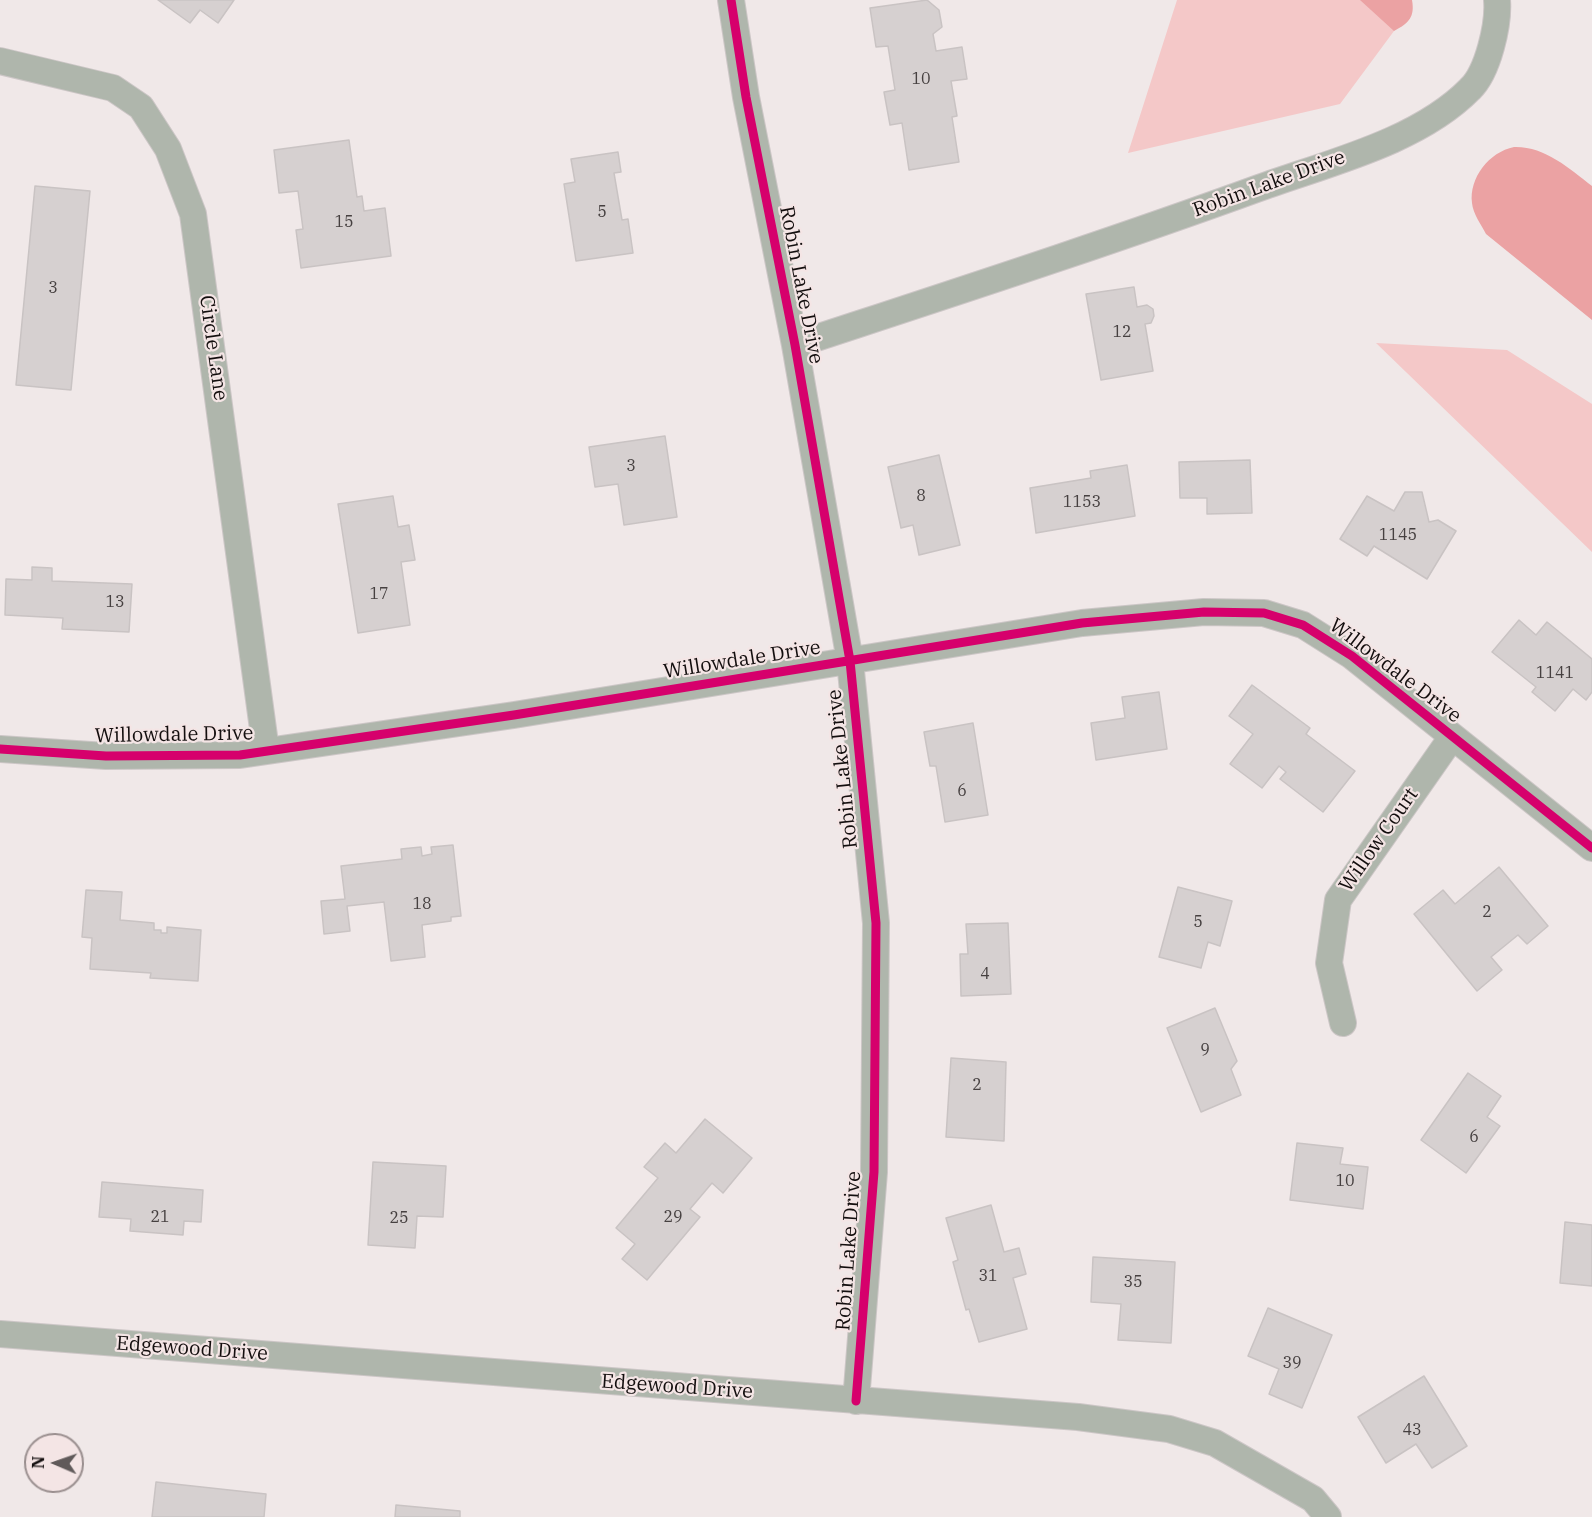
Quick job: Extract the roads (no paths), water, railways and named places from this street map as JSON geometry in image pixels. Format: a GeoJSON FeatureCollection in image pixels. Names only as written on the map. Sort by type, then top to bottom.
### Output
{"type":"FeatureCollection","features":[{"type":"Feature","properties":{"kind":"street","name":"Robin Lake Drive"},"geometry":{"type":"LineString","coordinates":[[731,0],[746,97],[795,345],[850,661],[876,923],[874,1172],[855,1401]]}},
{"type":"Feature","properties":{"kind":"street","name":"Robin Lake Drive"},"geometry":{"type":"LineString","coordinates":[[795,345],[1103,244],[1389,141],[1435,119],[1472,88],[1492,49],[1497,0]]}},
{"type":"Feature","properties":{"kind":"street","name":"Circle Lane"},"geometry":{"type":"LineString","coordinates":[[0,61],[113,88],[141,107],[168,149],[194,214],[266,751]]}},
{"type":"Feature","properties":{"kind":"street","name":"Willowdale Drive"},"geometry":{"type":"LineString","coordinates":[[0,749],[106,756],[240,755],[514,715],[1082,623],[1204,612],[1264,613],[1304,625],[1352,656],[1592,848]]}},
{"type":"Feature","properties":{"kind":"street","name":"Willow Court"},"geometry":{"type":"LineString","coordinates":[[1343,1023],[1329,963],[1338,900],[1452,737]]}},
{"type":"Feature","properties":{"kind":"street","name":"Edgewood Drive"},"geometry":{"type":"LineString","coordinates":[[0,1334],[1078,1417],[1169,1429],[1215,1443],[1313,1499],[1328,1517]]}}]}
